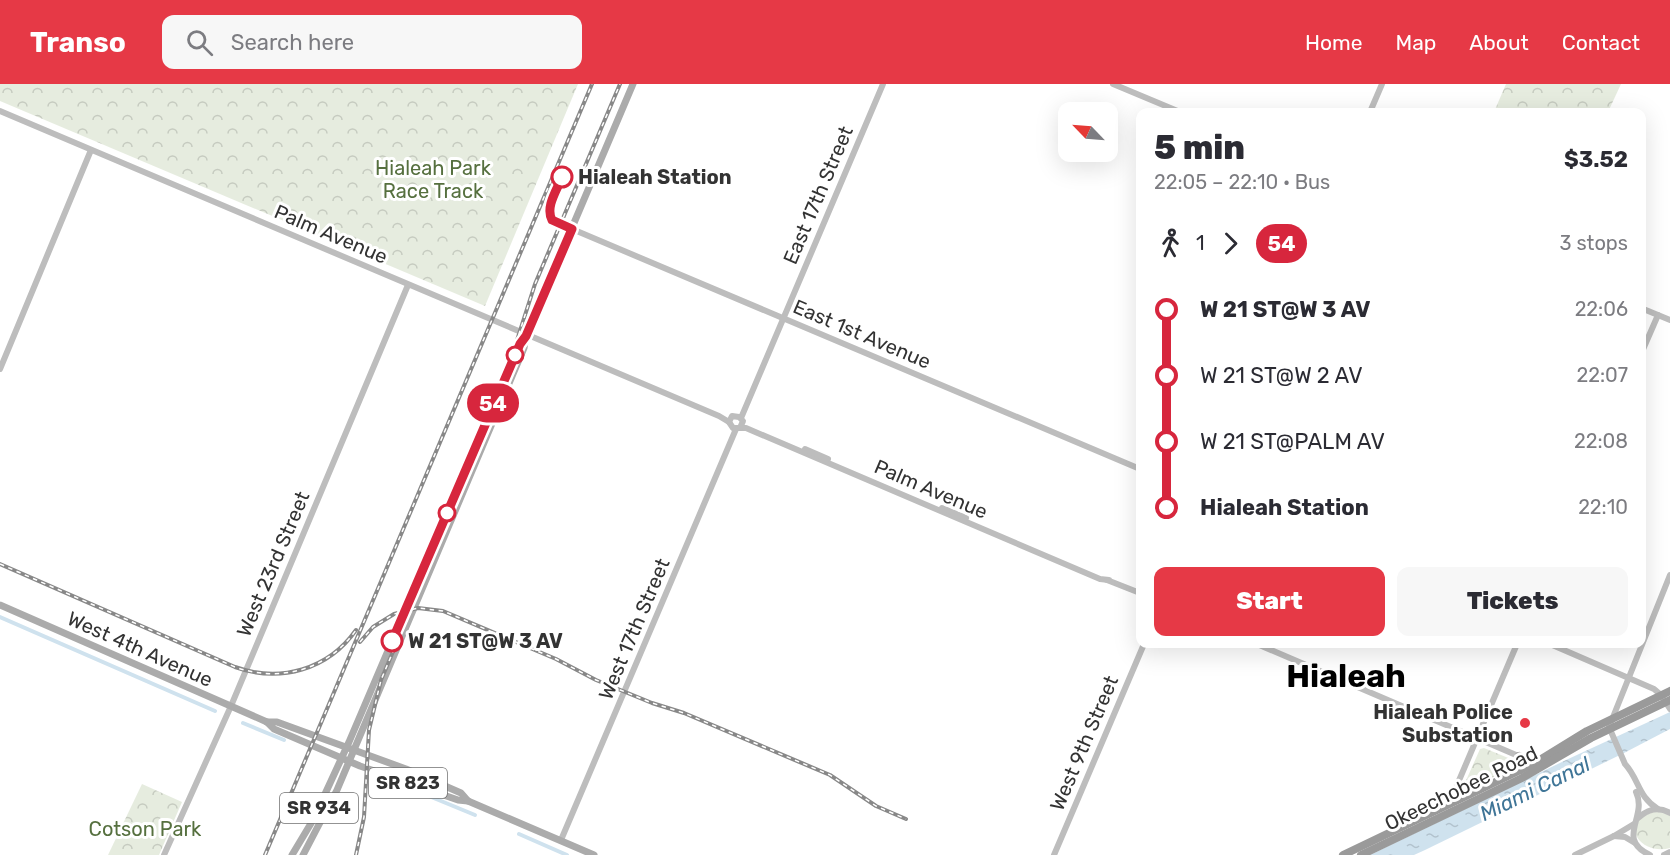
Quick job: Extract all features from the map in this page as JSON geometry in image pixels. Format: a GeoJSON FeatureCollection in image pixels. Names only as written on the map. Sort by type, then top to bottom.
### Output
{"type":"FeatureCollection","features":[{"type":"Feature","properties":{"kind":"highway","name":"Okeechobee Road"},"geometry":{"type":"LineString","coordinates":[[1361,855],[1548,764],[1609,729],[1667,702],[1670,692]]}},
{"type":"Feature","properties":{"kind":"highway","name":"Okeechobee Road"},"geometry":{"type":"LineString","coordinates":[[1343,855],[1535,763],[1579,735],[1611,719],[1667,702]]}},
{"type":"Feature","properties":{"kind":"highway"},"geometry":{"type":"LineString","coordinates":[[1519,756],[1522,763],[1520,770]]}},
{"type":"Feature","properties":{"kind":"highway"},"geometry":{"type":"LineString","coordinates":[[1535,763],[1548,764]]}},
{"type":"Feature","properties":{"kind":"highway"},"geometry":{"type":"LineString","coordinates":[[1408,833],[1412,826],[1444,811],[1449,804]]}},
{"type":"Feature","properties":{"kind":"main road","name":"SR 934"},"geometry":{"type":"LineString","coordinates":[[303,855],[332,803],[349,762],[350,748],[495,400],[520,344],[526,336],[633,84]]}},
{"type":"Feature","properties":{"kind":"main road","name":"West 4th Avenue"},"geometry":{"type":"LineString","coordinates":[[0,605],[267,722],[274,729],[349,762],[458,800],[468,801],[594,855]]}},
{"type":"Feature","properties":{"kind":"main road","name":"West 4th Avenue"},"geometry":{"type":"LineString","coordinates":[[267,722],[277,722],[350,748],[461,794],[468,801]]}},
{"type":"Feature","properties":{"kind":"main road","name":"SR 934"},"geometry":{"type":"LineString","coordinates":[[292,855],[313,820],[341,758],[350,748]]}},
{"type":"Feature","properties":{"kind":"street","name":"East 17th Street"},"geometry":{"type":"LineString","coordinates":[[740,425],[884,84]]}},
{"type":"Feature","properties":{"kind":"street"},"geometry":{"type":"LineString","coordinates":[[1113,84],[1170,108]]}},
{"type":"Feature","properties":{"kind":"street"},"geometry":{"type":"LineString","coordinates":[[1372,108],[1382,84]]}},
{"type":"Feature","properties":{"kind":"street","name":"Palm Avenue"},"geometry":{"type":"LineString","coordinates":[[0,111],[526,336],[649,387],[656,386],[730,419]]}},
{"type":"Feature","properties":{"kind":"street"},"geometry":{"type":"LineString","coordinates":[[0,369],[91,150]]}},
{"type":"Feature","properties":{"kind":"street","name":"East 1st Avenue"},"geometry":{"type":"LineString","coordinates":[[572,229],[1136,467]]}},
{"type":"Feature","properties":{"kind":"street","name":"West 23rd Street"},"geometry":{"type":"LineString","coordinates":[[164,855],[231,706],[408,285]]}},
{"type":"Feature","properties":{"kind":"street"},"geometry":{"type":"LineString","coordinates":[[1646,310],[1670,320]]}},
{"type":"Feature","properties":{"kind":"street"},"geometry":{"type":"LineString","coordinates":[[1646,343],[1658,315]]}},
{"type":"Feature","properties":{"kind":"street"},"geometry":{"type":"LineString","coordinates":[[735,416],[740,425],[731,426],[730,419],[735,416]]}},
{"type":"Feature","properties":{"kind":"street","name":"Palm Avenue"},"geometry":{"type":"LineString","coordinates":[[740,425],[1136,591]]}},
{"type":"Feature","properties":{"kind":"street","name":"West 17th Street"},"geometry":{"type":"LineString","coordinates":[[561,840],[740,425]]}},
{"type":"Feature","properties":{"kind":"street"},"geometry":{"type":"LineString","coordinates":[[1646,635],[1670,575]]}},
{"type":"Feature","properties":{"kind":"street","name":"West 9th Street"},"geometry":{"type":"LineString","coordinates":[[1054,855],[1142,648]]}},
{"type":"Feature","properties":{"kind":"street"},"geometry":{"type":"LineString","coordinates":[[1266,648],[1535,763]]}},
{"type":"Feature","properties":{"kind":"street"},"geometry":{"type":"LineString","coordinates":[[1449,804],[1515,648]]}},
{"type":"Feature","properties":{"kind":"street"},"geometry":{"type":"LineString","coordinates":[[1560,648],[1654,689],[1667,702]]}},
{"type":"Feature","properties":{"kind":"street"},"geometry":{"type":"LineString","coordinates":[[1636,855],[1633,835],[1640,801],[1609,729],[1641,648]]}},
{"type":"Feature","properties":{"kind":"street"},"geometry":{"type":"LineString","coordinates":[[1624,764],[1629,768],[1644,797],[1658,809]]}},
{"type":"Feature","properties":{"kind":"street"},"geometry":{"type":"LineString","coordinates":[[1575,855],[1614,836],[1648,811],[1658,809],[1670,812]]}},
{"type":"Feature","properties":{"kind":"street"},"geometry":{"type":"LineString","coordinates":[[1614,836],[1625,837],[1650,855]]}},
{"type":"Feature","properties":{"kind":"street"},"geometry":{"type":"LineString","coordinates":[[1664,855],[1670,852]]}},
{"type":"Feature","properties":{"kind":"green space","name":"Hialeah Park Race Track"},"geometry":{"type":"Polygon","coordinates":[[[0,84],[578,84],[485,306],[0,101],[0,84]]]}},
{"type":"Feature","properties":{"kind":"green space"},"geometry":{"type":"Polygon","coordinates":[[[1506,84],[1621,84],[1610,108],[1496,108],[1506,84]]]}},
{"type":"Feature","properties":{"kind":"green space"},"geometry":{"type":"Polygon","coordinates":[[[1484,748],[1518,762],[1519,765],[1462,792],[1460,790],[1480,749],[1484,748]]]}},
{"type":"Feature","properties":{"kind":"green space","name":"Cotson Park"},"geometry":{"type":"Polygon","coordinates":[[[142,784],[182,802],[159,855],[108,855],[142,784]]]}},
{"type":"Feature","properties":{"kind":"green space"},"geometry":{"type":"Polygon","coordinates":[[[1656,811],[1670,815],[1670,848],[1653,848],[1636,836],[1637,823],[1644,816],[1656,811]]]}},
{"type":"Feature","properties":{"kind":"water","name":"Miami Canal"},"geometry":{"type":"Polygon","coordinates":[[[1670,712],[1670,729],[1425,850],[1414,855],[1370,855],[1566,760],[1670,712]]]}},
{"type":"Feature","properties":{"kind":"waterway"},"geometry":{"type":"LineString","coordinates":[[0,617],[215,711]]}},
{"type":"Feature","properties":{"kind":"waterway"},"geometry":{"type":"LineString","coordinates":[[243,723],[284,740]]}},
{"type":"Feature","properties":{"kind":"waterway"},"geometry":{"type":"LineString","coordinates":[[424,794],[475,815]]}},
{"type":"Feature","properties":{"kind":"waterway"},"geometry":{"type":"LineString","coordinates":[[519,834],[567,855]]}},
{"type":"Feature","properties":{"kind":"railway"},"geometry":{"type":"LineString","coordinates":[[265,855],[592,84]]}},
{"type":"Feature","properties":{"kind":"railway"},"geometry":{"type":"LineString","coordinates":[[356,855],[364,817],[369,730],[381,680],[493,415],[535,284],[620,84]]}},
{"type":"Feature","properties":{"kind":"railway"},"geometry":{"type":"LineString","coordinates":[[0,564],[235,667],[252,672],[286,673],[317,664],[345,644],[356,630]]}},
{"type":"Feature","properties":{"kind":"railway"},"geometry":{"type":"LineString","coordinates":[[360,642],[373,627],[394,614],[418,608],[443,611],[556,659],[596,680],[652,703],[684,713],[830,775],[876,806],[906,819]]}},
{"type":"Feature","properties":{"kind":"bus line","name":"54"},"geometry":{"type":"LineString","coordinates":[[392,641],[495,400],[520,344],[526,336],[572,229],[552,220],[549,214],[562,177]]}},
{"type":"Feature","properties":{"kind":"place","name":"Hialeah Station"},"geometry":{"type":"Point","coordinates":[562,177]}},
{"type":"Feature","properties":{"kind":"place","name":"W 21 ST@W 3 AV"},"geometry":{"type":"Point","coordinates":[392,641]}},
{"type":"Feature","properties":{"kind":"place","name":"Hialeah Police Substation"},"geometry":{"type":"Point","coordinates":[1525,723]}},
{"type":"Feature","properties":{"kind":"district","name":"Hialeah"},"geometry":{"type":"Point","coordinates":[1346,676]}}]}
